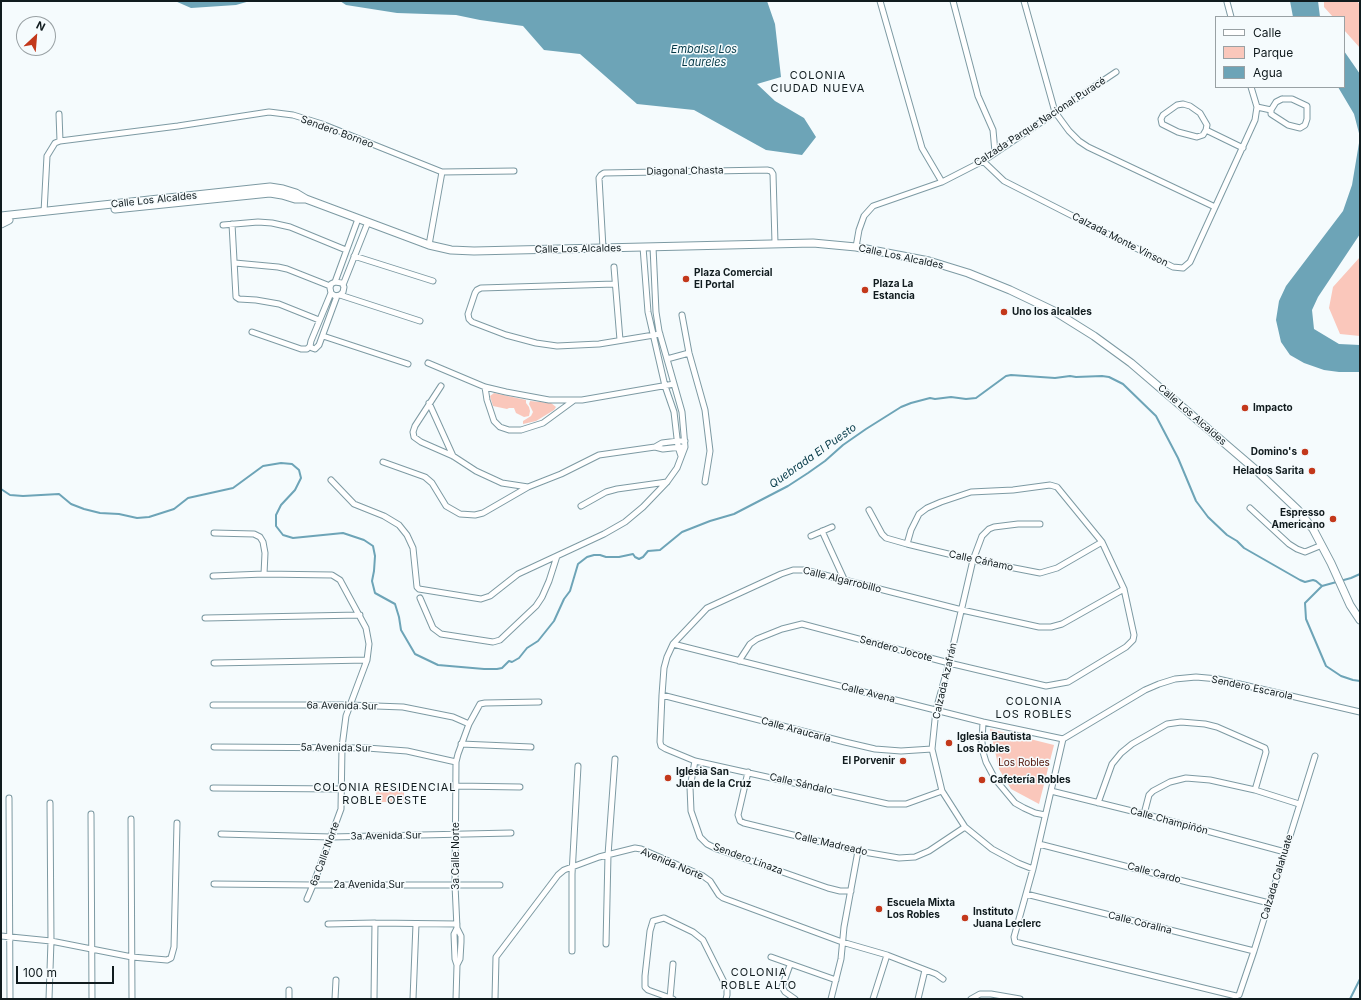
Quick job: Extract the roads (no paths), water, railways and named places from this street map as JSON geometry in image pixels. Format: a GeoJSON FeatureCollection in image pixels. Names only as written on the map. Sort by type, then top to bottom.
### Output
{"type":"FeatureCollection","features":[{"type":"Feature","properties":{"kind":"main road","name":"Calle Los Alcaldes"},"geometry":{"type":"LineString","coordinates":[[1,216],[260,188],[284,189],[296,193],[306,199],[428,245],[451,250],[474,252],[813,243],[856,247],[929,261],[968,273],[1010,290],[1048,308],[1094,336],[1131,363],[1278,490],[1298,510],[1313,529],[1350,605],[1360,620]]}},
{"type":"Feature","properties":{"kind":"main road","name":"Calle Los Alcaldes"},"geometry":{"type":"LineString","coordinates":[[1,220],[270,194],[306,199]]}},
{"type":"Feature","properties":{"kind":"main road"},"geometry":{"type":"LineString","coordinates":[[1,212],[28,214]]}},
{"type":"Feature","properties":{"kind":"main road"},"geometry":{"type":"LineString","coordinates":[[1,224],[9,220]]}},
{"type":"Feature","properties":{"kind":"street"},"geometry":{"type":"LineString","coordinates":[[880,1],[922,148],[942,182]]}},
{"type":"Feature","properties":{"kind":"street"},"geometry":{"type":"LineString","coordinates":[[953,1],[978,96],[993,130],[995,152]]}},
{"type":"Feature","properties":{"kind":"street"},"geometry":{"type":"LineString","coordinates":[[1024,1],[1055,112],[1074,136],[1088,148],[1215,207],[1255,120],[1257,107],[1251,88]]}},
{"type":"Feature","properties":{"kind":"street"},"geometry":{"type":"LineString","coordinates":[[1227,2],[1231,16]]}},
{"type":"Feature","properties":{"kind":"street","name":"Calzada Parque Nacional Puracé"},"geometry":{"type":"LineString","coordinates":[[856,247],[859,230],[864,216],[873,206],[942,182],[983,161],[1116,72]]}},
{"type":"Feature","properties":{"kind":"street"},"geometry":{"type":"LineString","coordinates":[[1282,99],[1292,99],[1307,106],[1307,119],[1305,125],[1300,128],[1288,125],[1271,114],[1271,110],[1276,102],[1282,99]]}},
{"type":"Feature","properties":{"kind":"street"},"geometry":{"type":"LineString","coordinates":[[1183,104],[1190,106],[1200,113],[1207,125],[1206,130],[1203,134],[1197,137],[1178,132],[1162,124],[1161,119],[1163,115],[1177,105],[1183,104]]}},
{"type":"Feature","properties":{"kind":"street"},"geometry":{"type":"LineString","coordinates":[[1257,107],[1271,110]]}},
{"type":"Feature","properties":{"kind":"street","name":"Sendero Borneo"},"geometry":{"type":"LineString","coordinates":[[60,141],[178,126],[269,112],[293,116],[322,124],[442,172]]}},
{"type":"Feature","properties":{"kind":"street"},"geometry":{"type":"LineString","coordinates":[[44,212],[47,156],[55,143],[60,141],[59,114]]}},
{"type":"Feature","properties":{"kind":"street"},"geometry":{"type":"LineString","coordinates":[[1206,130],[1243,148]]}},
{"type":"Feature","properties":{"kind":"street","name":"Calzada Monte Vinson"},"geometry":{"type":"LineString","coordinates":[[983,161],[1004,181],[1173,267],[1178,268],[1183,268],[1190,262],[1215,207]]}},
{"type":"Feature","properties":{"kind":"street","name":"Diagonal Chasta"},"geometry":{"type":"LineString","coordinates":[[603,248],[599,178],[604,173],[767,170],[773,174],[775,243]]}},
{"type":"Feature","properties":{"kind":"street"},"geometry":{"type":"LineString","coordinates":[[428,245],[442,172],[514,171]]}},
{"type":"Feature","properties":{"kind":"street"},"geometry":{"type":"LineString","coordinates":[[330,286],[335,282],[358,219]]}},
{"type":"Feature","properties":{"kind":"street"},"geometry":{"type":"LineString","coordinates":[[223,225],[258,222],[290,227],[346,250]]}},
{"type":"Feature","properties":{"kind":"street"},"geometry":{"type":"LineString","coordinates":[[310,346],[315,349],[317,348],[323,336],[338,296],[344,290],[343,285],[368,222]]}},
{"type":"Feature","properties":{"kind":"street"},"geometry":{"type":"LineString","coordinates":[[232,224],[236,297],[239,299],[279,304],[319,320]]}},
{"type":"Feature","properties":{"kind":"street"},"geometry":{"type":"LineString","coordinates":[[643,247],[648,312],[652,336],[665,386],[674,412],[678,447],[681,456]]}},
{"type":"Feature","properties":{"kind":"street"},"geometry":{"type":"LineString","coordinates":[[331,480],[354,504],[384,516],[399,525],[407,535],[413,548],[417,587],[422,590],[481,599],[490,596],[518,574],[604,534],[624,522],[643,507],[667,482],[677,468],[685,444],[682,412],[660,334],[656,312],[653,247]]}},
{"type":"Feature","properties":{"kind":"street"},"geometry":{"type":"LineString","coordinates":[[354,256],[433,281]]}},
{"type":"Feature","properties":{"kind":"street"},"geometry":{"type":"LineString","coordinates":[[235,263],[287,269],[330,286]]}},
{"type":"Feature","properties":{"kind":"street"},"geometry":{"type":"LineString","coordinates":[[614,267],[620,340]]}},
{"type":"Feature","properties":{"kind":"street"},"geometry":{"type":"LineString","coordinates":[[335,282],[340,282],[343,285]]}},
{"type":"Feature","properties":{"kind":"street"},"geometry":{"type":"LineString","coordinates":[[615,284],[481,288],[475,293],[468,314],[472,322],[506,335],[536,344],[557,346],[599,344],[660,334]]}},
{"type":"Feature","properties":{"kind":"street"},"geometry":{"type":"LineString","coordinates":[[252,332],[301,349],[307,349],[310,346],[319,320],[331,293],[330,286]]}},
{"type":"Feature","properties":{"kind":"street"},"geometry":{"type":"LineString","coordinates":[[331,293],[420,321]]}},
{"type":"Feature","properties":{"kind":"street"},"geometry":{"type":"LineString","coordinates":[[682,314],[689,353],[705,410],[710,451],[705,482]]}},
{"type":"Feature","properties":{"kind":"street"},"geometry":{"type":"LineString","coordinates":[[323,336],[408,364]]}},
{"type":"Feature","properties":{"kind":"street"},"geometry":{"type":"LineString","coordinates":[[667,359],[689,353]]}},
{"type":"Feature","properties":{"kind":"street"},"geometry":{"type":"LineString","coordinates":[[428,363],[485,386],[506,392],[549,400],[582,400],[674,384]]}},
{"type":"Feature","properties":{"kind":"street"},"geometry":{"type":"LineString","coordinates":[[440,386],[415,426],[413,432],[414,437],[421,442],[453,456],[476,471],[502,482],[528,487]]}},
{"type":"Feature","properties":{"kind":"street"},"geometry":{"type":"LineString","coordinates":[[485,386],[487,400],[494,421],[500,427],[509,430],[521,430],[543,422],[573,401]]}},
{"type":"Feature","properties":{"kind":"street"},"geometry":{"type":"LineString","coordinates":[[429,403],[453,456]]}},
{"type":"Feature","properties":{"kind":"street"},"geometry":{"type":"LineString","coordinates":[[383,462],[425,477],[432,483],[446,506],[460,514],[475,515],[483,513],[528,487],[561,474],[599,455],[655,447],[662,443],[678,441],[685,444]]}},
{"type":"Feature","properties":{"kind":"street"},"geometry":{"type":"LineString","coordinates":[[655,447],[663,449],[678,447],[685,444]]}},
{"type":"Feature","properties":{"kind":"street"},"geometry":{"type":"LineString","coordinates":[[581,506],[606,492],[667,482]]}},
{"type":"Feature","properties":{"kind":"street"},"geometry":{"type":"LineString","coordinates":[[907,544],[911,530],[919,514],[927,508],[941,502],[971,492],[1013,490],[1050,485],[1057,487],[1063,493],[1102,542],[1124,589]]}},
{"type":"Feature","properties":{"kind":"street"},"geometry":{"type":"LineString","coordinates":[[1250,508],[1289,544],[1297,549],[1305,552],[1322,545]]}},
{"type":"Feature","properties":{"kind":"street","name":"Calle Cáñamo"},"geometry":{"type":"LineString","coordinates":[[869,510],[882,534],[886,538],[973,560],[1040,573],[1056,568],[1102,542]]}},
{"type":"Feature","properties":{"kind":"street","name":"Calzada Azafrán"},"geometry":{"type":"LineString","coordinates":[[1033,869],[992,849],[964,827],[942,791],[932,749],[936,710],[949,663],[973,560],[982,536],[989,529],[994,527],[1018,524],[1040,524]]}},
{"type":"Feature","properties":{"kind":"street"},"geometry":{"type":"LineString","coordinates":[[812,536],[832,527]]}},
{"type":"Feature","properties":{"kind":"street"},"geometry":{"type":"LineString","coordinates":[[822,531],[844,579]]}},
{"type":"Feature","properties":{"kind":"street"},"geometry":{"type":"LineString","coordinates":[[213,576],[264,574],[265,553],[263,542],[260,537],[254,534],[214,533]]}},
{"type":"Feature","properties":{"kind":"street"},"geometry":{"type":"LineString","coordinates":[[420,598],[433,628],[441,634],[493,642],[500,640],[536,606],[549,582],[557,556]]}},
{"type":"Feature","properties":{"kind":"street","name":"Calle Algarrobillo"},"geometry":{"type":"LineString","coordinates":[[661,746],[664,668],[666,657],[673,644],[707,608],[781,574],[799,569],[844,579],[962,610],[1039,627],[1051,627],[1062,624],[1124,589]]}},
{"type":"Feature","properties":{"kind":"street","name":"6a Calle Norte"},"geometry":{"type":"LineString","coordinates":[[264,574],[332,575],[340,580],[366,628],[369,644],[367,660],[346,716],[342,747],[341,809],[314,885],[307,898]]}},
{"type":"Feature","properties":{"kind":"street","name":"Sendero Jocote"},"geometry":{"type":"LineString","coordinates":[[738,661],[750,644],[782,629],[802,624],[949,663],[1046,686],[1068,682],[1131,644],[1134,635],[1124,589]]}},
{"type":"Feature","properties":{"kind":"street"},"geometry":{"type":"LineString","coordinates":[[205,618],[360,615]]}},
{"type":"Feature","properties":{"kind":"street","name":"Calle Avena"},"geometry":{"type":"LineString","coordinates":[[673,644],[983,722],[1063,739]]}},
{"type":"Feature","properties":{"kind":"street"},"geometry":{"type":"LineString","coordinates":[[214,663],[367,660]]}},
{"type":"Feature","properties":{"kind":"street","name":"Sendero Escarola"},"geometry":{"type":"LineString","coordinates":[[1063,739],[1145,690],[1175,679],[1196,677],[1218,679],[1360,712]]}},
{"type":"Feature","properties":{"kind":"street","name":"Calle Araucaría"},"geometry":{"type":"LineString","coordinates":[[662,695],[875,749],[901,751],[932,749]]}},
{"type":"Feature","properties":{"kind":"street","name":"3a Calle Norte"},"geometry":{"type":"LineString","coordinates":[[456,999],[457,965],[455,959],[454,934],[457,926],[455,885],[456,762],[461,744],[469,724],[480,704],[539,702]]}},
{"type":"Feature","properties":{"kind":"street","name":"6a Avenida Sur"},"geometry":{"type":"LineString","coordinates":[[213,705],[349,705],[403,707],[453,717],[469,724]]}},
{"type":"Feature","properties":{"kind":"street"},"geometry":{"type":"LineString","coordinates":[[983,722],[983,752],[986,762],[995,779],[1015,803],[1035,813],[1045,815]]}},
{"type":"Feature","properties":{"kind":"street"},"geometry":{"type":"LineString","coordinates":[[1098,803],[1112,764],[1121,753],[1132,744],[1167,724],[1181,722],[1206,724],[1217,727],[1265,748],[1266,752],[1255,790]]}},
{"type":"Feature","properties":{"kind":"street"},"geometry":{"type":"LineString","coordinates":[[1026,894],[1063,739]]}},
{"type":"Feature","properties":{"kind":"street"},"geometry":{"type":"LineString","coordinates":[[461,744],[531,746]]}},
{"type":"Feature","properties":{"kind":"street","name":"Calle Sándalo"},"geometry":{"type":"LineString","coordinates":[[661,746],[695,761],[888,804],[906,804],[942,791]]}},
{"type":"Feature","properties":{"kind":"street","name":"5a Avenida Sur"},"geometry":{"type":"LineString","coordinates":[[214,747],[367,748],[407,751],[456,762]]}},
{"type":"Feature","properties":{"kind":"street","name":"Calzada Calahuate"},"geometry":{"type":"LineString","coordinates":[[1026,894],[1014,937],[1015,942],[1238,996],[1254,951],[1315,756]]}},
{"type":"Feature","properties":{"kind":"street"},"geometry":{"type":"LineString","coordinates":[[606,944],[608,855],[615,759]]}},
{"type":"Feature","properties":{"kind":"street","name":"Sendero Linaza"},"geometry":{"type":"LineString","coordinates":[[695,761],[690,787],[691,811],[700,837],[707,844],[727,853],[828,888],[840,891],[851,891]]}},
{"type":"Feature","properties":{"kind":"street"},"geometry":{"type":"LineString","coordinates":[[572,951],[573,867],[578,766]]}},
{"type":"Feature","properties":{"kind":"street","name":"Calle Madreado"},"geometry":{"type":"LineString","coordinates":[[748,772],[738,814],[740,821],[744,823],[858,851],[899,858],[915,857],[929,851],[964,827]]}},
{"type":"Feature","properties":{"kind":"street"},"geometry":{"type":"LineString","coordinates":[[1144,814],[1149,795],[1153,791],[1170,782],[1186,778],[1210,780],[1255,790],[1299,804]]}},
{"type":"Feature","properties":{"kind":"street"},"geometry":{"type":"LineString","coordinates":[[456,786],[520,787]]}},
{"type":"Feature","properties":{"kind":"street"},"geometry":{"type":"LineString","coordinates":[[213,788],[341,789]]}},
{"type":"Feature","properties":{"kind":"street","name":"Calle Champiñón"},"geometry":{"type":"LineString","coordinates":[[1051,791],[1144,814],[1285,852]]}},
{"type":"Feature","properties":{"kind":"street"},"geometry":{"type":"LineString","coordinates":[[9,798],[10,999]]}},
{"type":"Feature","properties":{"kind":"street"},"geometry":{"type":"LineString","coordinates":[[50,803],[50,999]]}},
{"type":"Feature","properties":{"kind":"street"},"geometry":{"type":"LineString","coordinates":[[91,814],[92,999]]}},
{"type":"Feature","properties":{"kind":"street"},"geometry":{"type":"LineString","coordinates":[[131,819],[132,999]]}},
{"type":"Feature","properties":{"kind":"street"},"geometry":{"type":"LineString","coordinates":[[1,936],[51,941],[132,957],[167,960],[171,958],[174,947],[177,823]]}},
{"type":"Feature","properties":{"kind":"street","name":"3a Avenida Sur"},"geometry":{"type":"LineString","coordinates":[[221,834],[331,837],[511,833]]}},
{"type":"Feature","properties":{"kind":"street","name":"Calle Cardo"},"geometry":{"type":"LineString","coordinates":[[1039,844],[1269,903]]}},
{"type":"Feature","properties":{"kind":"street","name":"Avenida Norte"},"geometry":{"type":"LineString","coordinates":[[495,999],[496,957],[558,875],[564,870],[630,849],[641,849],[706,878],[723,898],[844,943],[887,955],[936,974],[944,980]]}},
{"type":"Feature","properties":{"kind":"street"},"geometry":{"type":"LineString","coordinates":[[831,999],[844,943],[844,927],[858,851]]}},
{"type":"Feature","properties":{"kind":"street","name":"2a Avenida Sur"},"geometry":{"type":"LineString","coordinates":[[214,884],[500,885]]}},
{"type":"Feature","properties":{"kind":"street","name":"Calle Coralina"},"geometry":{"type":"LineString","coordinates":[[1026,894],[1254,951]]}},
{"type":"Feature","properties":{"kind":"street"},"geometry":{"type":"LineString","coordinates":[[673,964],[672,998],[648,990],[645,987],[650,931],[653,921],[664,918],[668,919],[693,932],[703,940],[727,988],[726,999]]}},
{"type":"Feature","properties":{"kind":"street"},"geometry":{"type":"LineString","coordinates":[[328,924],[375,923],[457,926]]}},
{"type":"Feature","properties":{"kind":"street"},"geometry":{"type":"LineString","coordinates":[[374,999],[375,923]]}},
{"type":"Feature","properties":{"kind":"street"},"geometry":{"type":"LineString","coordinates":[[413,999],[416,924]]}},
{"type":"Feature","properties":{"kind":"street"},"geometry":{"type":"LineString","coordinates":[[873,999],[887,955]]}},
{"type":"Feature","properties":{"kind":"street"},"geometry":{"type":"LineString","coordinates":[[771,957],[790,965],[836,980]]}},
{"type":"Feature","properties":{"kind":"street"},"geometry":{"type":"LineString","coordinates":[[790,965],[782,987],[785,992],[795,999]]}},
{"type":"Feature","properties":{"kind":"street"},"geometry":{"type":"LineString","coordinates":[[918,999],[925,970]]}},
{"type":"Feature","properties":{"kind":"street"},"geometry":{"type":"LineString","coordinates":[[335,999],[336,980]]}},
{"type":"Feature","properties":{"kind":"street"},"geometry":{"type":"LineString","coordinates":[[289,990],[289,999]]}},
{"type":"Feature","properties":{"kind":"street"},"geometry":{"type":"LineString","coordinates":[[971,999],[980,994],[990,994],[1020,999]]}},
{"type":"Feature","properties":{"kind":"water"},"geometry":{"type":"Polygon","coordinates":[[[175,1],[250,1],[236,5],[191,8],[175,1]]]}},
{"type":"Feature","properties":{"kind":"water","name":"Embalse Los Laureles"},"geometry":{"type":"Polygon","coordinates":[[[340,1],[767,1],[775,24],[781,77],[757,84],[775,101],[804,118],[816,137],[802,155],[766,150],[694,110],[637,104],[580,54],[544,50],[523,26],[456,15],[397,13],[346,5],[340,1]]]}},
{"type":"Feature","properties":{"kind":"water"},"geometry":{"type":"Polygon","coordinates":[[[1290,1],[1318,1],[1320,16],[1293,16],[1290,1]]]}},
{"type":"Feature","properties":{"kind":"water"},"geometry":{"type":"Polygon","coordinates":[[[1345,52],[1360,74],[1360,137],[1354,114],[1339,88],[1345,88],[1345,52]]]}},
{"type":"Feature","properties":{"kind":"water"},"geometry":{"type":"Polygon","coordinates":[[[1360,137],[1360,234],[1318,297],[1312,310],[1314,329],[1339,344],[1360,345],[1360,372],[1339,372],[1324,370],[1304,363],[1290,355],[1281,342],[1276,320],[1279,301],[1286,286],[1343,211],[1352,185],[1360,137]]]}},
{"type":"Feature","properties":{"kind":"waterway","name":"Quebrada El Puesto"},"geometry":{"type":"LineString","coordinates":[[1,489],[10,495],[23,496],[59,494],[71,504],[84,509],[100,513],[119,514],[137,518],[149,517],[174,509],[188,498],[233,488],[263,466],[281,463],[292,464],[299,470],[301,478],[295,490],[281,505],[276,515],[276,526],[283,535],[293,538],[343,533],[364,540],[373,546],[375,556],[372,581],[375,593],[395,604],[401,630],[415,654],[438,665],[497,669],[502,668],[509,661],[512,662],[519,658],[527,648],[538,641],[554,621],[564,599],[570,591],[578,564],[587,557],[594,555],[619,557],[633,554],[639,559],[648,551],[660,550],[682,532],[710,521],[734,514],[788,486],[825,461],[843,445],[866,429],[901,407],[911,403],[930,398],[976,398],[1006,376],[1011,375],[1055,378],[1070,376],[1102,376],[1109,377],[1123,384],[1156,416],[1178,458],[1196,501],[1208,517],[1227,535],[1237,541],[1244,548],[1300,580],[1305,582],[1313,580],[1322,586]]}},
{"type":"Feature","properties":{"kind":"waterway"},"geometry":{"type":"LineString","coordinates":[[1360,574],[1322,586],[1305,603],[1306,619],[1326,666],[1341,676],[1360,681]]}},
{"type":"Feature","properties":{"kind":"waterway"},"geometry":{"type":"LineString","coordinates":[[1350,999],[1360,979]]}},
{"type":"Feature","properties":{"kind":"place","name":"Plaza Comercial El Portal"},"geometry":{"type":"Point","coordinates":[686,279]}},
{"type":"Feature","properties":{"kind":"place","name":"Plaza La Estancia"},"geometry":{"type":"Point","coordinates":[865,290]}},
{"type":"Feature","properties":{"kind":"place","name":"Uno los alcaldes"},"geometry":{"type":"Point","coordinates":[1004,312]}},
{"type":"Feature","properties":{"kind":"place","name":"Impacto"},"geometry":{"type":"Point","coordinates":[1245,408]}},
{"type":"Feature","properties":{"kind":"place","name":"Domino's"},"geometry":{"type":"Point","coordinates":[1305,452]}},
{"type":"Feature","properties":{"kind":"place","name":"Helados Sarita"},"geometry":{"type":"Point","coordinates":[1312,471]}},
{"type":"Feature","properties":{"kind":"place","name":"Espresso Americano"},"geometry":{"type":"Point","coordinates":[1333,519]}},
{"type":"Feature","properties":{"kind":"place","name":"Iglesia Bautista Los Robles"},"geometry":{"type":"Point","coordinates":[949,743]}},
{"type":"Feature","properties":{"kind":"place","name":"El Porvenir"},"geometry":{"type":"Point","coordinates":[903,761]}},
{"type":"Feature","properties":{"kind":"place","name":"Iglesia San Juan de la Cruz"},"geometry":{"type":"Point","coordinates":[668,778]}},
{"type":"Feature","properties":{"kind":"place","name":"Cafetería Robles"},"geometry":{"type":"Point","coordinates":[982,780]}},
{"type":"Feature","properties":{"kind":"place","name":"Escuela Mixta Los Robles"},"geometry":{"type":"Point","coordinates":[879,909]}},
{"type":"Feature","properties":{"kind":"place","name":"Instituto Juana Leclerc"},"geometry":{"type":"Point","coordinates":[965,918]}},
{"type":"Feature","properties":{"kind":"district","name":"COLONIA CIUDAD NUEVA"},"geometry":{"type":"Point","coordinates":[818,82]}},
{"type":"Feature","properties":{"kind":"district","name":"COLONIA LOS ROBLES"},"geometry":{"type":"Point","coordinates":[1034,708]}},
{"type":"Feature","properties":{"kind":"district","name":"COLONIA RESIDENCIAL ROBLE OESTE"},"geometry":{"type":"Point","coordinates":[385,794]}},
{"type":"Feature","properties":{"kind":"district","name":"COLONIA ROBLE ALTO"},"geometry":{"type":"Point","coordinates":[759,979]}},
{"type":"Feature","properties":{"kind":"park label","name":"Los Robles"},"geometry":{"type":"Point","coordinates":[1024,763]}}]}
